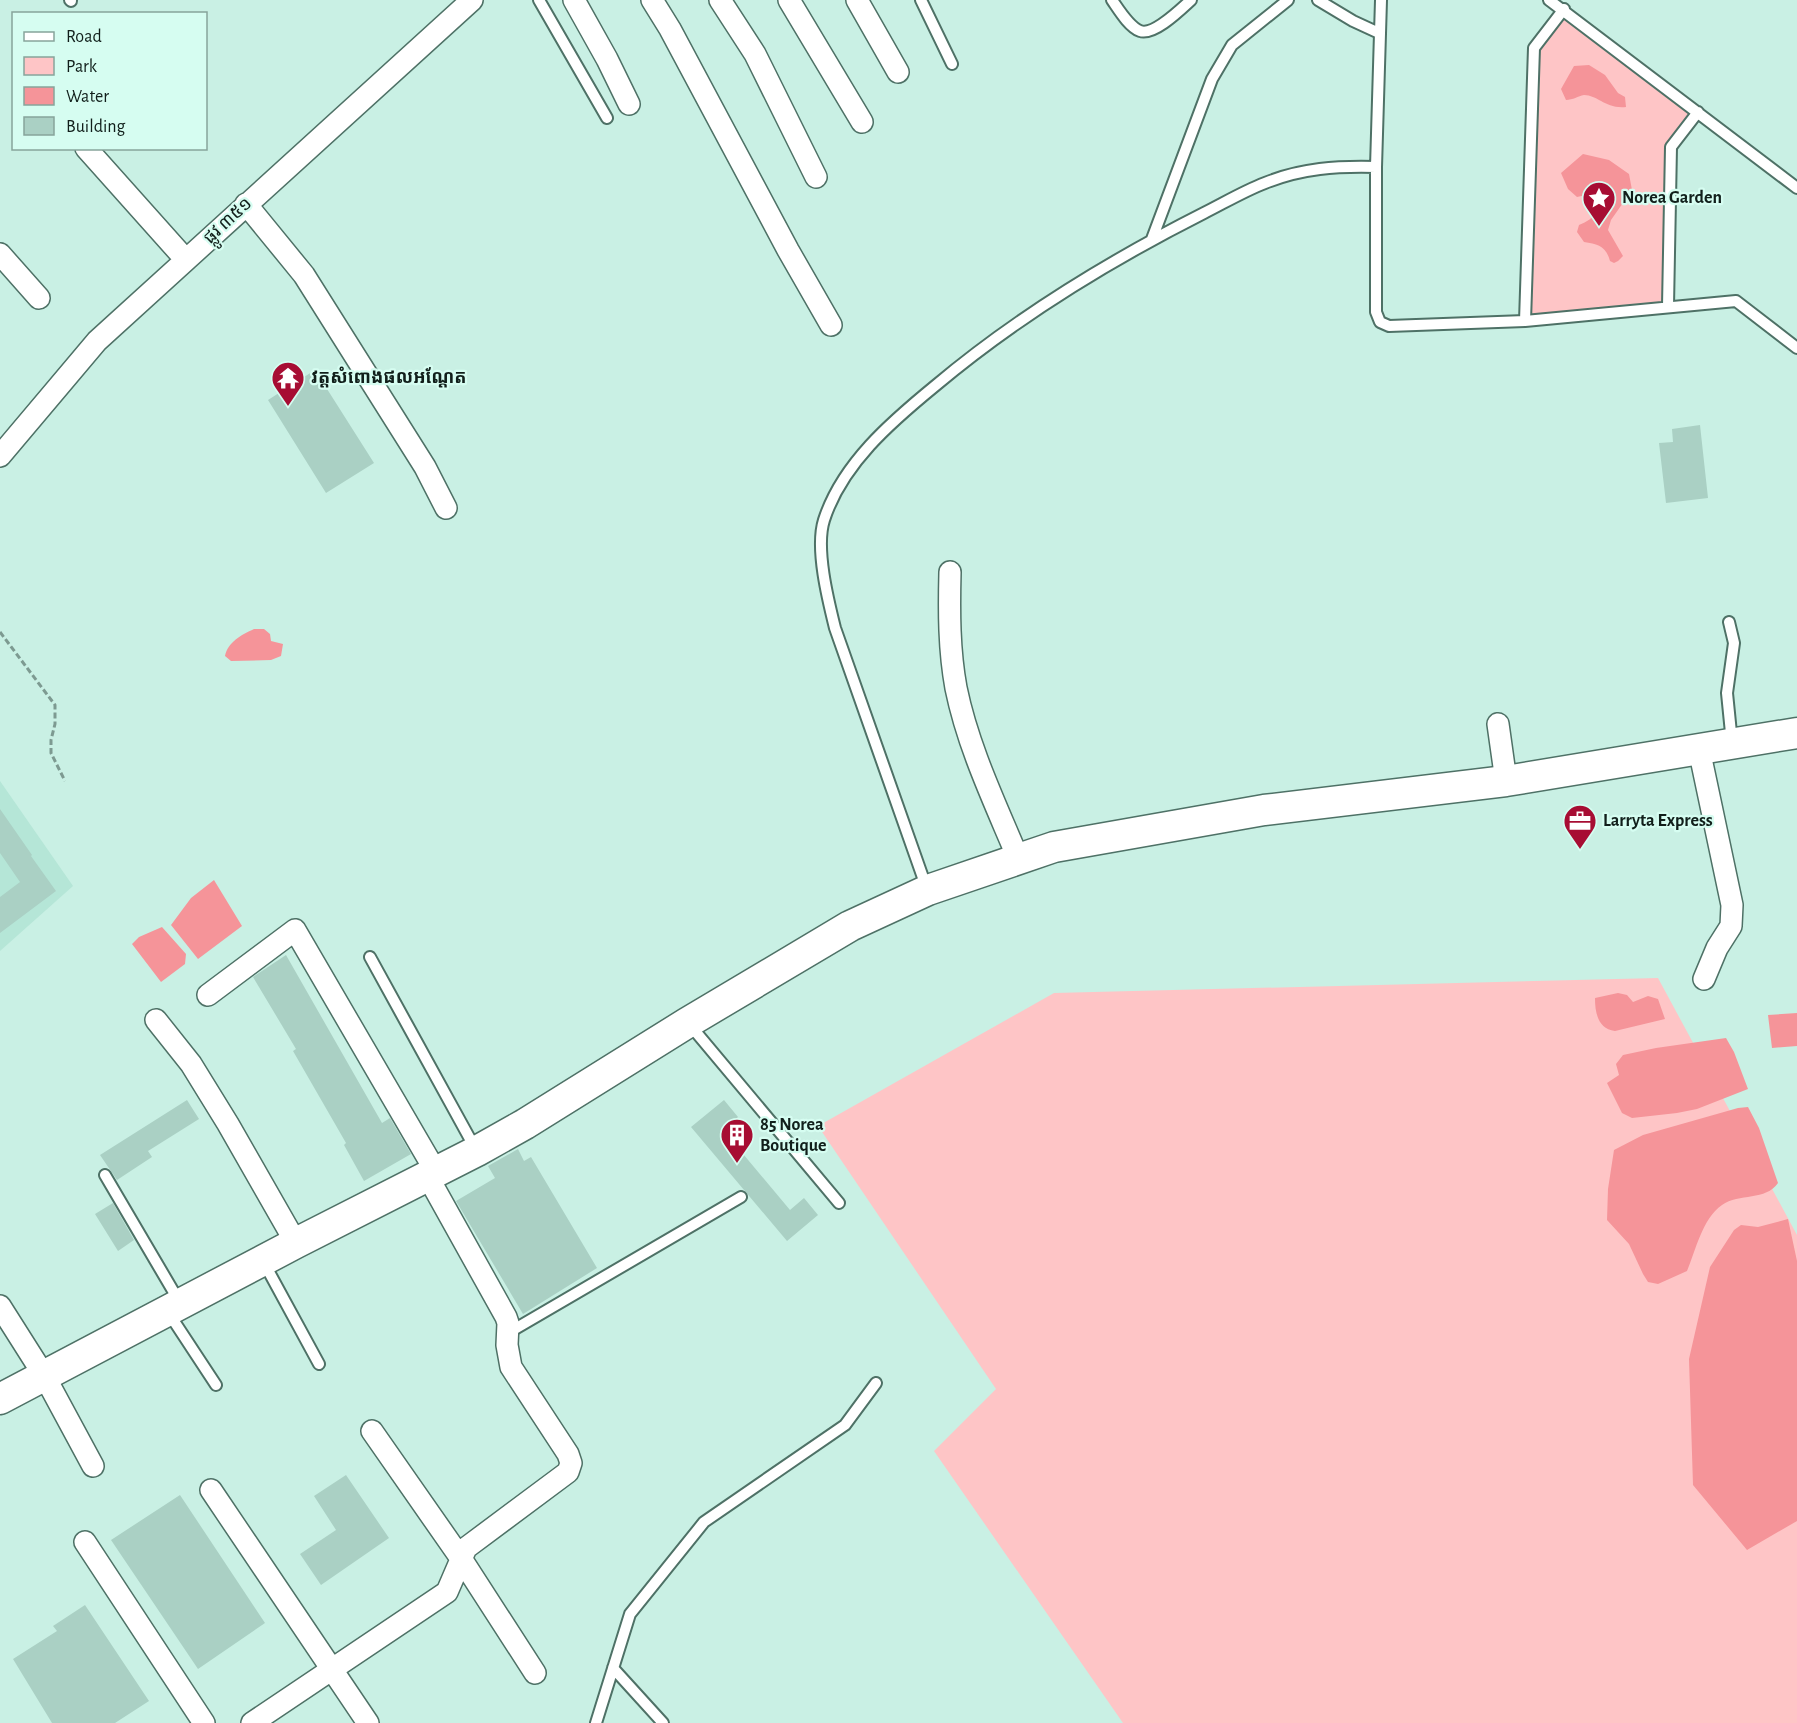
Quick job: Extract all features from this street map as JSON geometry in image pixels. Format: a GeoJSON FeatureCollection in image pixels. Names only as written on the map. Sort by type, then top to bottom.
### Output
{"type":"FeatureCollection","features":[{"type":"Feature","properties":{"kind":"street","name":"ផ្លូវ ៣៥១"},"geometry":{"type":"LineString","coordinates":[[0,456],[97,341],[472,0]]}},
{"type":"Feature","properties":{"kind":"street"},"geometry":{"type":"LineString","coordinates":[[574,0],[629,104]]}},
{"type":"Feature","properties":{"kind":"street"},"geometry":{"type":"LineString","coordinates":[[652,0],[831,325]]}},
{"type":"Feature","properties":{"kind":"street"},"geometry":{"type":"LineString","coordinates":[[720,0],[755,54],[816,177]]}},
{"type":"Feature","properties":{"kind":"street"},"geometry":{"type":"LineString","coordinates":[[789,0],[862,123]]}},
{"type":"Feature","properties":{"kind":"street"},"geometry":{"type":"LineString","coordinates":[[857,0],[898,72]]}},
{"type":"Feature","properties":{"kind":"street"},"geometry":{"type":"LineString","coordinates":[[88,150],[186,260]]}},
{"type":"Feature","properties":{"kind":"street"},"geometry":{"type":"LineString","coordinates":[[246,204],[310,284],[425,467],[446,508]]}},
{"type":"Feature","properties":{"kind":"street"},"geometry":{"type":"LineString","coordinates":[[0,254],[39,298]]}},
{"type":"Feature","properties":{"kind":"street"},"geometry":{"type":"LineString","coordinates":[[950,572],[949,623],[956,688],[974,750],[1017,858]]}},
{"type":"Feature","properties":{"kind":"street"},"geometry":{"type":"LineString","coordinates":[[1498,724],[1506,781]]}},
{"type":"Feature","properties":{"kind":"street"},"geometry":{"type":"LineString","coordinates":[[0,1399],[296,1243],[477,1151],[850,926],[927,890],[1054,847],[1263,810],[1506,781],[1797,733]]}},
{"type":"Feature","properties":{"kind":"street"},"geometry":{"type":"LineString","coordinates":[[1699,749],[1732,905],[1731,926],[1717,948],[1704,979]]}},
{"type":"Feature","properties":{"kind":"street"},"geometry":{"type":"LineString","coordinates":[[208,995],[295,930],[432,1174],[506,1317],[511,1367],[568,1454],[571,1463],[568,1472],[466,1548],[447,1592],[252,1723]]}},
{"type":"Feature","properties":{"kind":"street"},"geometry":{"type":"LineString","coordinates":[[156,1020],[191,1065],[228,1124],[296,1243]]}},
{"type":"Feature","properties":{"kind":"street"},"geometry":{"type":"LineString","coordinates":[[0,1306],[45,1377],[93,1466]]}},
{"type":"Feature","properties":{"kind":"street"},"geometry":{"type":"LineString","coordinates":[[372,1431],[462,1560],[535,1674]]}},
{"type":"Feature","properties":{"kind":"street"},"geometry":{"type":"LineString","coordinates":[[211,1490],[368,1723]]}},
{"type":"Feature","properties":{"kind":"street"},"geometry":{"type":"LineString","coordinates":[[85,1542],[204,1723]]}},
{"type":"Feature","properties":{"kind":"lane"},"geometry":{"type":"LineString","coordinates":[[539,0],[607,118]]}},
{"type":"Feature","properties":{"kind":"lane"},"geometry":{"type":"LineString","coordinates":[[921,0],[952,64]]}},
{"type":"Feature","properties":{"kind":"lane"},"geometry":{"type":"LineString","coordinates":[[1112,0],[1139,31],[1148,32],[1160,26],[1191,0]]}},
{"type":"Feature","properties":{"kind":"lane"},"geometry":{"type":"LineString","coordinates":[[1152,239],[1212,79],[1232,45],[1288,0]]}},
{"type":"Feature","properties":{"kind":"lane"},"geometry":{"type":"LineString","coordinates":[[1318,0],[1353,21],[1379,33]]}},
{"type":"Feature","properties":{"kind":"lane"},"geometry":{"type":"LineString","coordinates":[[1381,0],[1376,167],[1376,312],[1380,322],[1389,326],[1525,321],[1736,301],[1797,348]]}},
{"type":"Feature","properties":{"kind":"lane"},"geometry":{"type":"LineString","coordinates":[[1550,0],[1797,188]]}},
{"type":"Feature","properties":{"kind":"lane"},"geometry":{"type":"LineString","coordinates":[[1525,321],[1534,48],[1564,9]]}},
{"type":"Feature","properties":{"kind":"lane"},"geometry":{"type":"LineString","coordinates":[[1668,306],[1671,147],[1698,112]]}},
{"type":"Feature","properties":{"kind":"lane"},"geometry":{"type":"LineString","coordinates":[[927,890],[835,627],[825,583],[822,554],[823,522],[843,480],[881,433],[963,362],[1027,316],[1152,239],[1265,183],[1306,171],[1337,166],[1376,167]]}},
{"type":"Feature","properties":{"kind":"lane"},"geometry":{"type":"LineString","coordinates":[[1729,622],[1734,643],[1727,693],[1732,744]]}},
{"type":"Feature","properties":{"kind":"lane"},"geometry":{"type":"LineString","coordinates":[[370,957],[477,1151]]}},
{"type":"Feature","properties":{"kind":"lane"},"geometry":{"type":"LineString","coordinates":[[687,1023],[840,1203]]}},
{"type":"Feature","properties":{"kind":"lane"},"geometry":{"type":"LineString","coordinates":[[105,1175],[216,1385]]}},
{"type":"Feature","properties":{"kind":"lane"},"geometry":{"type":"LineString","coordinates":[[508,1333],[741,1197]]}},
{"type":"Feature","properties":{"kind":"lane"},"geometry":{"type":"LineString","coordinates":[[263,1261],[320,1364]]}},
{"type":"Feature","properties":{"kind":"lane"},"geometry":{"type":"LineString","coordinates":[[596,1723],[630,1614],[704,1522],[845,1425],[876,1383]]}},
{"type":"Feature","properties":{"kind":"lane"},"geometry":{"type":"LineString","coordinates":[[613,1668],[663,1723]]}},
{"type":"Feature","properties":{"kind":"path"},"geometry":{"type":"LineString","coordinates":[[0,632],[55,705],[51,753],[65,781]]}},
{"type":"Feature","properties":{"kind":"shaded area"},"geometry":{"type":"Polygon","coordinates":[[[0,781],[73,886],[0,951],[0,781]]]}},
{"type":"Feature","properties":{"kind":"green space","name":"Norea Garden"},"geometry":{"type":"Polygon","coordinates":[[[1564,9],[1698,112],[1671,147],[1668,306],[1525,321],[1534,48],[1564,9]]]}},
{"type":"Feature","properties":{"kind":"green space"},"geometry":{"type":"Polygon","coordinates":[[[1658,978],[1797,1235],[1797,1723],[1123,1723],[934,1451],[996,1389],[818,1126],[1054,993],[1658,978]]]}},
{"type":"Feature","properties":{"kind":"water"},"geometry":{"type":"Polygon","coordinates":[[[1589,65],[1605,75],[1618,93],[1625,97],[1626,107],[1613,106],[1584,95],[1566,100],[1561,89],[1574,66],[1589,65]]]}},
{"type":"Feature","properties":{"kind":"water"},"geometry":{"type":"Polygon","coordinates":[[[1583,154],[1609,160],[1629,174],[1632,190],[1611,220],[1608,230],[1623,256],[1614,263],[1610,261],[1604,249],[1584,242],[1577,232],[1579,225],[1590,220],[1597,212],[1603,203],[1606,191],[1592,188],[1586,195],[1577,197],[1568,189],[1561,173],[1583,154]]]}},
{"type":"Feature","properties":{"kind":"water"},"geometry":{"type":"Polygon","coordinates":[[[254,629],[264,629],[270,634],[271,641],[283,644],[281,656],[271,660],[231,661],[225,656],[232,643],[254,629]]]}},
{"type":"Feature","properties":{"kind":"water"},"geometry":{"type":"Polygon","coordinates":[[[214,880],[242,926],[198,959],[171,925],[191,898],[214,880]]]}},
{"type":"Feature","properties":{"kind":"water"},"geometry":{"type":"Polygon","coordinates":[[[162,927],[186,954],[185,964],[161,982],[132,944],[139,937],[162,927]]]}},
{"type":"Feature","properties":{"kind":"water"},"geometry":{"type":"Polygon","coordinates":[[[1618,993],[1627,995],[1633,1002],[1648,996],[1658,999],[1665,1019],[1615,1031],[1609,1030],[1601,1024],[1597,1015],[1595,998],[1618,993]]]}},
{"type":"Feature","properties":{"kind":"water"},"geometry":{"type":"Polygon","coordinates":[[[1797,1013],[1797,1046],[1772,1048],[1768,1015],[1797,1013]]]}},
{"type":"Feature","properties":{"kind":"water"},"geometry":{"type":"Polygon","coordinates":[[[1726,1038],[1734,1052],[1748,1089],[1697,1109],[1677,1113],[1632,1118],[1622,1113],[1607,1083],[1619,1075],[1616,1064],[1623,1055],[1726,1038]]]}},
{"type":"Feature","properties":{"kind":"water"},"geometry":{"type":"Polygon","coordinates":[[[1748,1107],[1759,1128],[1778,1183],[1767,1192],[1729,1201],[1722,1205],[1709,1218],[1687,1271],[1658,1284],[1648,1282],[1629,1244],[1607,1220],[1608,1189],[1614,1150],[1643,1135],[1748,1107]]]}},
{"type":"Feature","properties":{"kind":"water"},"geometry":{"type":"Polygon","coordinates":[[[1788,1219],[1797,1261],[1797,1521],[1747,1550],[1693,1485],[1689,1359],[1710,1267],[1734,1230],[1741,1225],[1758,1227],[1788,1219]]]}},
{"type":"Feature","properties":{"kind":"building"},"geometry":{"type":"Polygon","coordinates":[[[315,370],[374,463],[326,493],[268,400],[315,370]]]}},
{"type":"Feature","properties":{"kind":"building"},"geometry":{"type":"Polygon","coordinates":[[[1700,425],[1708,498],[1666,503],[1659,443],[1673,442],[1672,429],[1700,425]]]}},
{"type":"Feature","properties":{"kind":"building"},"geometry":{"type":"Polygon","coordinates":[[[0,809],[56,891],[0,933],[0,897],[20,882],[0,853],[0,809]]]}},
{"type":"Feature","properties":{"kind":"building"},"geometry":{"type":"Polygon","coordinates":[[[286,955],[382,1123],[390,1118],[411,1154],[364,1181],[344,1145],[346,1143],[293,1051],[296,1049],[253,977],[286,955]]]}},
{"type":"Feature","properties":{"kind":"building"},"geometry":{"type":"Polygon","coordinates":[[[187,1100],[199,1119],[148,1151],[152,1157],[117,1180],[100,1155],[187,1100]]]}},
{"type":"Feature","properties":{"kind":"building","name":"85 Norea Boutique"},"geometry":{"type":"Polygon","coordinates":[[[724,1100],[738,1117],[723,1130],[790,1210],[804,1198],[818,1215],[787,1241],[691,1127],[724,1100]]]}},
{"type":"Feature","properties":{"kind":"building"},"geometry":{"type":"Polygon","coordinates":[[[518,1149],[524,1161],[531,1157],[597,1268],[523,1314],[456,1201],[495,1178],[488,1166],[518,1149]]]}},
{"type":"Feature","properties":{"kind":"building"},"geometry":{"type":"Polygon","coordinates":[[[113,1203],[134,1240],[118,1251],[95,1214],[113,1203]]]}},
{"type":"Feature","properties":{"kind":"building"},"geometry":{"type":"Polygon","coordinates":[[[346,1475],[389,1538],[321,1585],[300,1554],[336,1530],[314,1496],[346,1475]]]}},
{"type":"Feature","properties":{"kind":"building"},"geometry":{"type":"Polygon","coordinates":[[[180,1495],[265,1623],[198,1669],[111,1540],[180,1495]]]}},
{"type":"Feature","properties":{"kind":"building"},"geometry":{"type":"Polygon","coordinates":[[[85,1605],[149,1701],[115,1723],[52,1723],[13,1659],[57,1631],[53,1626],[85,1605]]]}},
{"type":"Feature","properties":{"kind":"place","name":"Norea Garden"},"geometry":{"type":"Point","coordinates":[1599,227]}},
{"type":"Feature","properties":{"kind":"place","name":"វត្តសំពោងផលអណ្តែត"},"geometry":{"type":"Point","coordinates":[288,407]}},
{"type":"Feature","properties":{"kind":"place","name":"Larryta Express"},"geometry":{"type":"Point","coordinates":[1580,850]}},
{"type":"Feature","properties":{"kind":"place","name":"85 Norea Boutique"},"geometry":{"type":"Point","coordinates":[737,1164]}}]}
